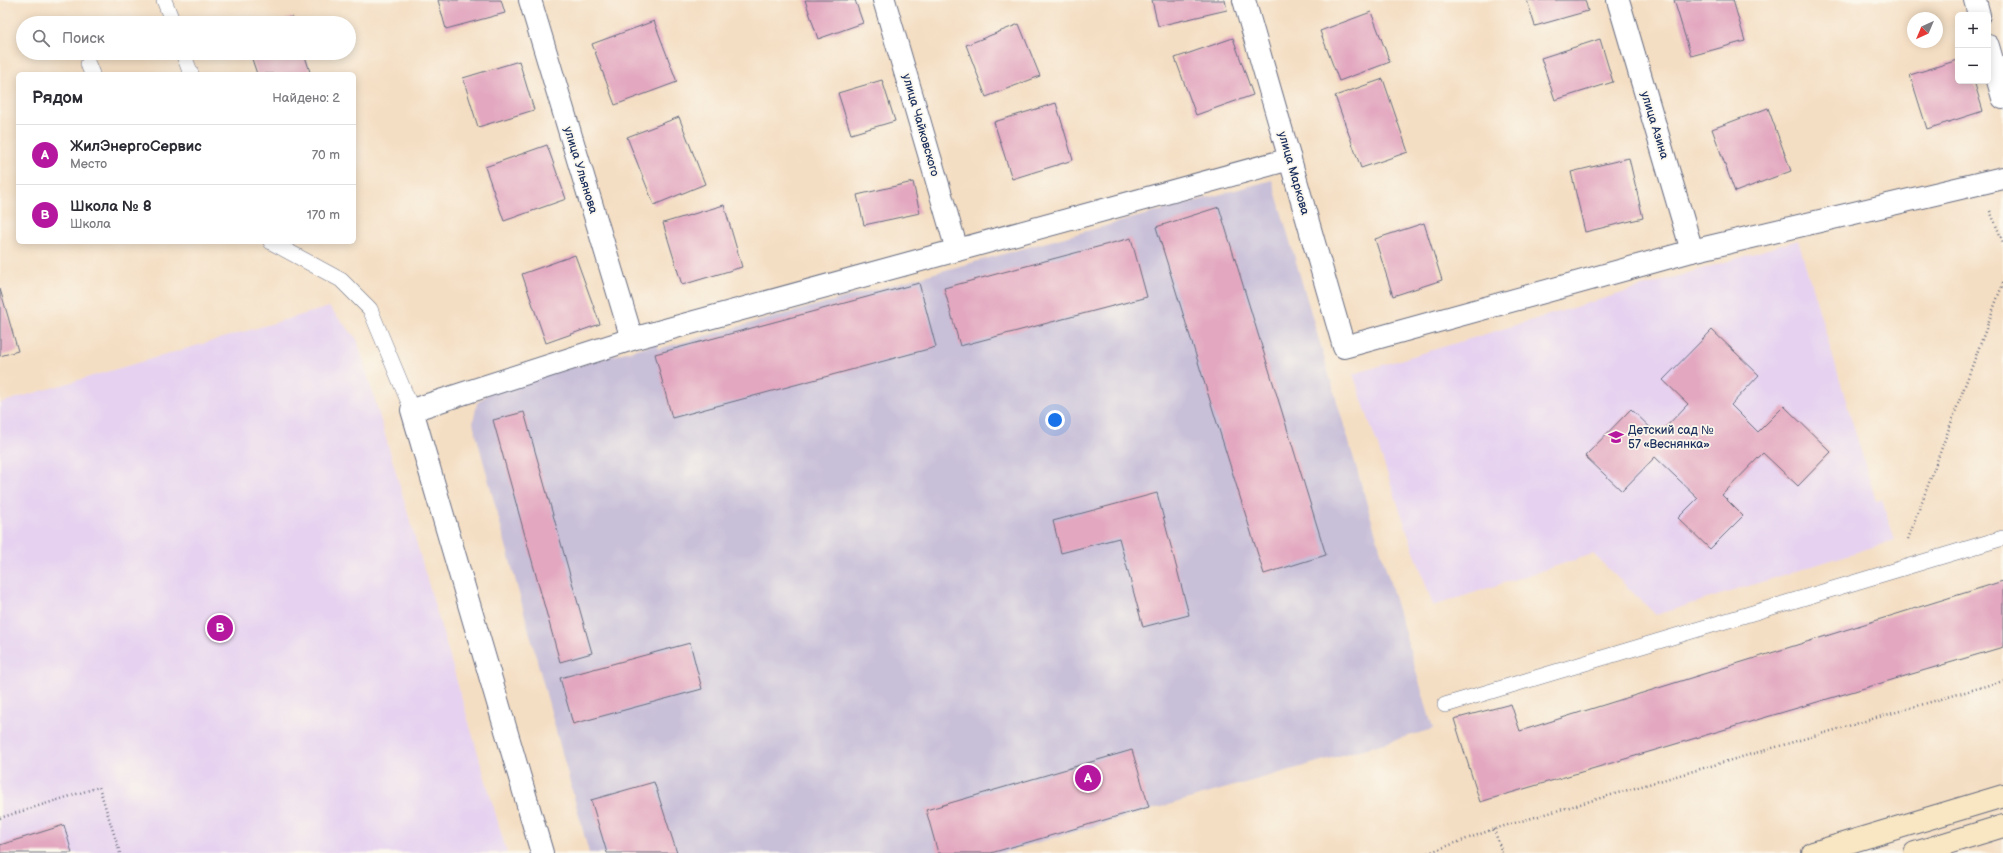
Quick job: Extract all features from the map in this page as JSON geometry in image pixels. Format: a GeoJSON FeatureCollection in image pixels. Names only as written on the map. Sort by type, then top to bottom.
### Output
{"type":"FeatureCollection","features":[{"type":"Feature","properties":{"kind":"main road"},"geometry":{"type":"LineString","coordinates":[[1813,853],[2003,796]]}},
{"type":"Feature","properties":{"kind":"main road"},"geometry":{"type":"LineString","coordinates":[[1914,853],[2003,826]]}},
{"type":"Feature","properties":{"kind":"street","name":"улица Ульянова"},"geometry":{"type":"LineString","coordinates":[[530,0],[632,339]]}},
{"type":"Feature","properties":{"kind":"street","name":"улица Чайковского"},"geometry":{"type":"LineString","coordinates":[[884,0],[957,250]]}},
{"type":"Feature","properties":{"kind":"street","name":"улица Маркова"},"geometry":{"type":"LineString","coordinates":[[1244,0],[1344,347],[1692,251]]}},
{"type":"Feature","properties":{"kind":"street","name":"улица Азина"},"geometry":{"type":"LineString","coordinates":[[1618,0],[1692,251]]}},
{"type":"Feature","properties":{"kind":"street"},"geometry":{"type":"LineString","coordinates":[[1975,0],[1978,12]]}},
{"type":"Feature","properties":{"kind":"street"},"geometry":{"type":"LineString","coordinates":[[1989,48],[2003,98]]}},
{"type":"Feature","properties":{"kind":"street"},"geometry":{"type":"LineString","coordinates":[[542,853],[412,410],[632,339],[1290,159]]}},
{"type":"Feature","properties":{"kind":"street"},"geometry":{"type":"LineString","coordinates":[[1692,251],[2003,178]]}},
{"type":"Feature","properties":{"kind":"lane"},"geometry":{"type":"LineString","coordinates":[[164,0],[170,16]]}},
{"type":"Feature","properties":{"kind":"lane"},"geometry":{"type":"LineString","coordinates":[[186,60],[190,72]]}},
{"type":"Feature","properties":{"kind":"lane"},"geometry":{"type":"LineString","coordinates":[[275,244],[341,280],[370,309],[412,410]]}},
{"type":"Feature","properties":{"kind":"lane"},"geometry":{"type":"LineString","coordinates":[[1445,705],[2003,538]]}},
{"type":"Feature","properties":{"kind":"path"},"geometry":{"type":"LineString","coordinates":[[1897,570],[2003,283]]}},
{"type":"Feature","properties":{"kind":"path"},"geometry":{"type":"LineString","coordinates":[[1428,853],[1494,829],[2003,682]]}},
{"type":"Feature","properties":{"kind":"path"},"geometry":{"type":"LineString","coordinates":[[0,818],[99,787],[120,853]]}},
{"type":"Feature","properties":{"kind":"path"},"geometry":{"type":"LineString","coordinates":[[1494,829],[1502,853]]}},
{"type":"Feature","properties":{"kind":"shaded area"},"geometry":{"type":"Polygon","coordinates":[[[1272,180],[1433,729],[1001,853],[589,853],[473,423],[477,403],[494,389],[658,343],[658,349],[1272,180]]]}},
{"type":"Feature","properties":{"kind":"shaded area","name":"Детский сад № 57 «Веснянка»"},"geometry":{"type":"Polygon","coordinates":[[[1798,240],[1876,501],[1882,500],[1895,540],[1656,615],[1593,554],[1433,606],[1353,374],[1798,240]]]}},
{"type":"Feature","properties":{"kind":"shaded area"},"geometry":{"type":"Polygon","coordinates":[[[329,307],[357,339],[507,853],[0,853],[0,403],[329,307]]]}},
{"type":"Feature","properties":{"kind":"building"},"geometry":{"type":"Polygon","coordinates":[[[438,0],[501,0],[505,13],[446,29],[438,0]]]}},
{"type":"Feature","properties":{"kind":"building"},"geometry":{"type":"Polygon","coordinates":[[[805,0],[855,0],[863,23],[818,39],[805,0]]]}},
{"type":"Feature","properties":{"kind":"building"},"geometry":{"type":"Polygon","coordinates":[[[1152,0],[1225,0],[1227,10],[1158,26],[1152,0]]]}},
{"type":"Feature","properties":{"kind":"building"},"geometry":{"type":"Polygon","coordinates":[[[1527,0],[1585,0],[1588,11],[1535,26],[1527,0]]]}},
{"type":"Feature","properties":{"kind":"building"},"geometry":{"type":"Polygon","coordinates":[[[1674,0],[1733,0],[1745,41],[1691,56],[1674,0]]]}},
{"type":"Feature","properties":{"kind":"building"},"geometry":{"type":"Polygon","coordinates":[[[1371,12],[1390,62],[1339,81],[1320,31],[1371,12]]]}},
{"type":"Feature","properties":{"kind":"building"},"geometry":{"type":"Polygon","coordinates":[[[654,21],[677,82],[615,105],[592,44],[654,21]]]}},
{"type":"Feature","properties":{"kind":"building"},"geometry":{"type":"Polygon","coordinates":[[[1019,24],[1040,76],[986,97],[966,45],[1019,24]]]}},
{"type":"Feature","properties":{"kind":"building"},"geometry":{"type":"Polygon","coordinates":[[[1233,38],[1253,95],[1196,115],[1175,58],[1233,38]]]}},
{"type":"Feature","properties":{"kind":"building"},"geometry":{"type":"Polygon","coordinates":[[[1600,39],[1613,82],[1555,100],[1541,58],[1600,39]]]}},
{"type":"Feature","properties":{"kind":"building"},"geometry":{"type":"Polygon","coordinates":[[[252,60],[306,60],[310,72],[256,72],[252,60]]]}},
{"type":"Feature","properties":{"kind":"building"},"geometry":{"type":"Polygon","coordinates":[[[519,61],[534,110],[478,127],[463,78],[519,61]]]}},
{"type":"Feature","properties":{"kind":"building"},"geometry":{"type":"Polygon","coordinates":[[[1955,61],[1955,84],[1975,84],[1983,111],[1927,129],[1910,75],[1955,61]]]}},
{"type":"Feature","properties":{"kind":"building"},"geometry":{"type":"Polygon","coordinates":[[[1383,79],[1408,152],[1361,168],[1335,96],[1383,79]]]}},
{"type":"Feature","properties":{"kind":"building"},"geometry":{"type":"Polygon","coordinates":[[[882,80],[895,121],[851,134],[838,93],[882,80]]]}},
{"type":"Feature","properties":{"kind":"building"},"geometry":{"type":"Polygon","coordinates":[[[1056,103],[1073,160],[1012,179],[994,122],[1056,103]]]}},
{"type":"Feature","properties":{"kind":"building"},"geometry":{"type":"Polygon","coordinates":[[[1768,108],[1791,171],[1735,192],[1712,129],[1768,108]]]}},
{"type":"Feature","properties":{"kind":"building"},"geometry":{"type":"Polygon","coordinates":[[[679,117],[705,184],[654,205],[627,137],[679,117]]]}},
{"type":"Feature","properties":{"kind":"building"},"geometry":{"type":"Polygon","coordinates":[[[547,145],[566,199],[504,221],[485,167],[547,145]]]}},
{"type":"Feature","properties":{"kind":"building"},"geometry":{"type":"Polygon","coordinates":[[[1629,158],[1643,218],[1585,232],[1571,172],[1629,158]]]}},
{"type":"Feature","properties":{"kind":"building"},"geometry":{"type":"Polygon","coordinates":[[[913,182],[920,213],[864,225],[857,195],[913,182]]]}},
{"type":"Feature","properties":{"kind":"building"},"geometry":{"type":"Polygon","coordinates":[[[724,205],[742,267],[682,285],[663,223],[724,205]]]}},
{"type":"Feature","properties":{"kind":"building"},"geometry":{"type":"Polygon","coordinates":[[[1219,207],[1326,555],[1264,574],[1156,227],[1219,207]]]}},
{"type":"Feature","properties":{"kind":"building"},"geometry":{"type":"Polygon","coordinates":[[[1424,223],[1442,280],[1393,296],[1375,239],[1424,223]]]}},
{"type":"Feature","properties":{"kind":"building"},"geometry":{"type":"Polygon","coordinates":[[[1131,238],[1147,297],[960,346],[944,288],[1131,238]]]}},
{"type":"Feature","properties":{"kind":"building"},"geometry":{"type":"Polygon","coordinates":[[[575,255],[600,324],[546,343],[522,274],[575,255]]]}},
{"type":"Feature","properties":{"kind":"building"},"geometry":{"type":"Polygon","coordinates":[[[919,283],[936,347],[672,418],[655,354],[919,283]]]}},
{"type":"Feature","properties":{"kind":"building"},"geometry":{"type":"Polygon","coordinates":[[[0,289],[18,351],[0,356],[0,289]]]}},
{"type":"Feature","properties":{"kind":"building"},"geometry":{"type":"Polygon","coordinates":[[[1712,330],[1759,375],[1731,405],[1758,432],[1784,406],[1831,452],[1798,486],[1763,453],[1722,495],[1743,516],[1710,549],[1678,518],[1698,498],[1655,457],[1622,491],[1585,456],[1631,409],[1658,435],[1688,404],[1663,380],[1712,330]]]}},
{"type":"Feature","properties":{"kind":"building"},"geometry":{"type":"Polygon","coordinates":[[[524,412],[592,653],[560,662],[493,420],[524,412]]]}},
{"type":"Feature","properties":{"kind":"building"},"geometry":{"type":"Polygon","coordinates":[[[1157,493],[1189,615],[1143,627],[1119,538],[1061,553],[1053,521],[1157,493]]]}},
{"type":"Feature","properties":{"kind":"building"},"geometry":{"type":"Polygon","coordinates":[[[2003,581],[2003,647],[1480,802],[1454,719],[1511,704],[1520,731],[2003,581]]]}},
{"type":"Feature","properties":{"kind":"building"},"geometry":{"type":"Polygon","coordinates":[[[690,643],[702,689],[573,724],[560,678],[690,643]]]}},
{"type":"Feature","properties":{"kind":"building"},"geometry":{"type":"Polygon","coordinates":[[[1132,750],[1149,807],[991,853],[938,853],[926,810],[1132,750]]]}},
{"type":"Feature","properties":{"kind":"building"},"geometry":{"type":"Polygon","coordinates":[[[654,782],[677,853],[607,853],[591,800],[654,782]]]}},
{"type":"Feature","properties":{"kind":"building"},"geometry":{"type":"Polygon","coordinates":[[[64,825],[72,853],[0,853],[0,845],[64,825]]]}},
{"type":"Feature","properties":{"kind":"place","name":"Детский сад № 57 «Веснянка»"},"geometry":{"type":"Point","coordinates":[1616,437]}},
{"type":"Feature","properties":{"kind":"place","name":"Школа № 8"},"geometry":{"type":"Point","coordinates":[220,628]}},
{"type":"Feature","properties":{"kind":"place","name":"ЖилЭнергоСервис"},"geometry":{"type":"Point","coordinates":[1088,778]}}]}
